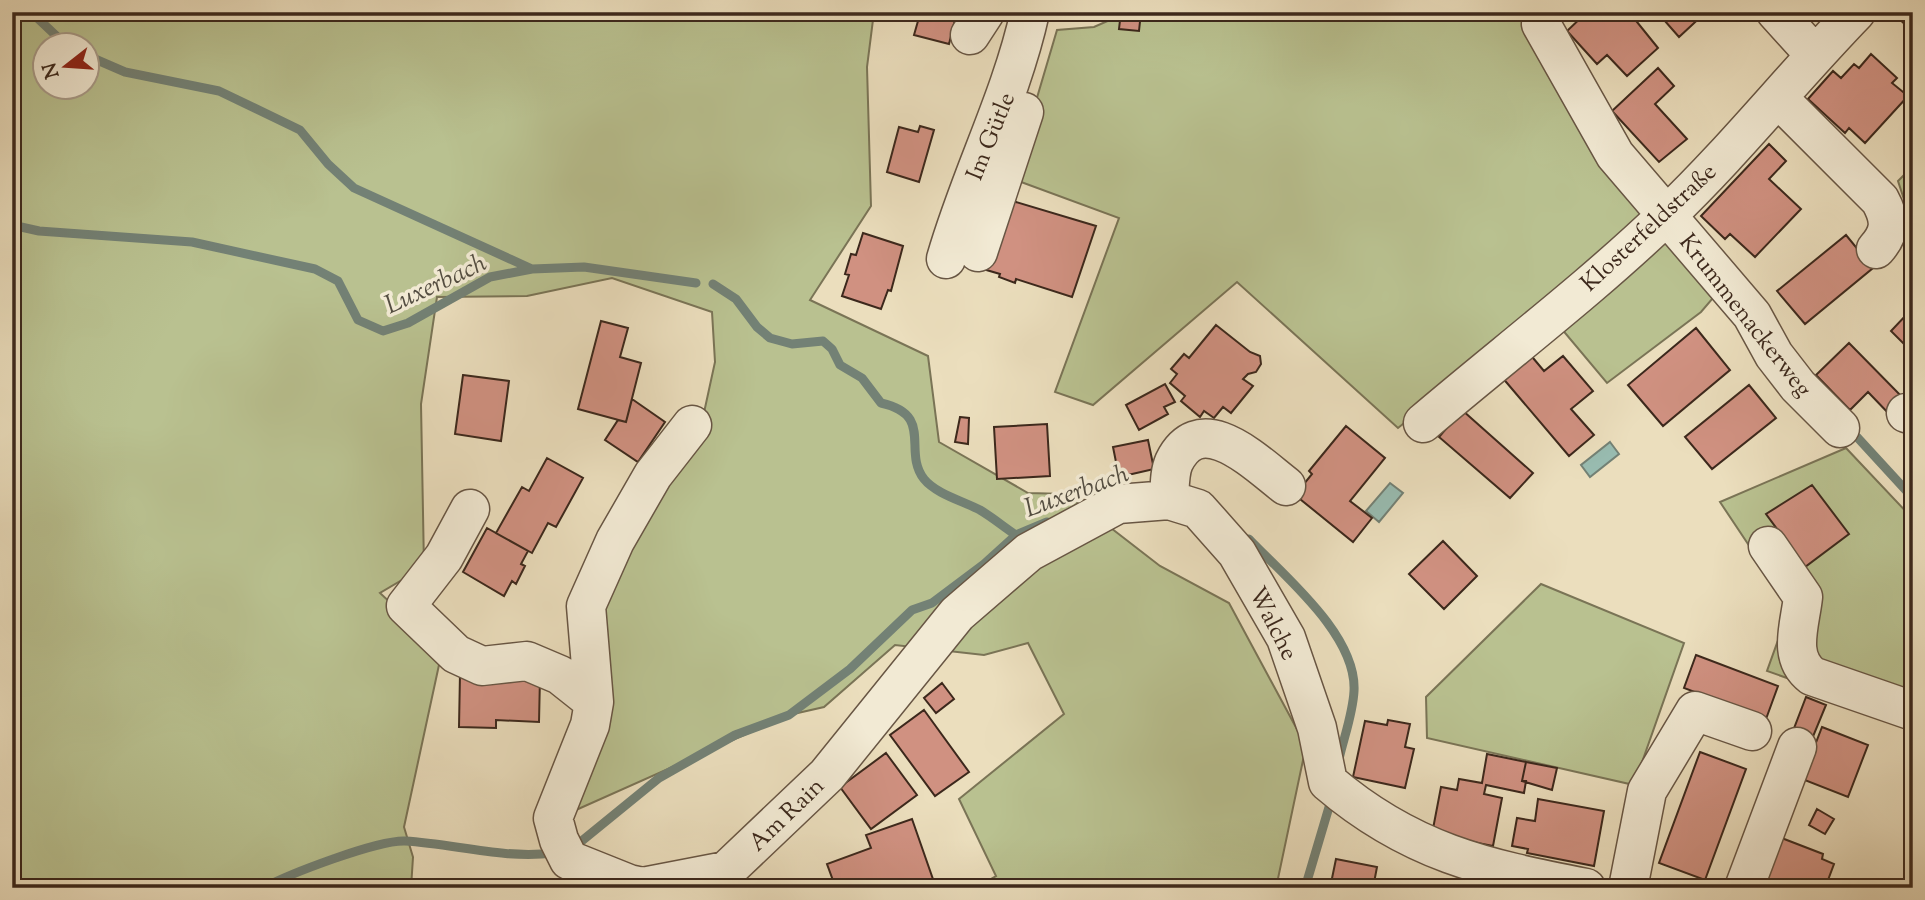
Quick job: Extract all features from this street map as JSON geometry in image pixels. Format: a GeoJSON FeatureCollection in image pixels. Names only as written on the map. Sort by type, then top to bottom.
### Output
{"type":"FeatureCollection","features":[{"type":"Feature","properties":{"kind":"street","name":"Im Gütle"},"geometry":{"type":"LineString","coordinates":[[1030,12],[1010,87],[960,211],[962,255],[1017,135],[1051,12]]}},
{"type":"Feature","properties":{"kind":"street"},"geometry":{"type":"LineString","coordinates":[[1776,12],[1815,55]]}},
{"type":"Feature","properties":{"kind":"street","name":"Klosterfeldstraße"},"geometry":{"type":"LineString","coordinates":[[1423,423],[1667,215],[1779,99],[1815,55],[1856,12]]}},
{"type":"Feature","properties":{"kind":"street","name":"Krummenackerweg"},"geometry":{"type":"LineString","coordinates":[[1541,24],[1615,155],[1752,315],[1774,355],[1798,386],[1840,428]]}},
{"type":"Feature","properties":{"kind":"street"},"geometry":{"type":"LineString","coordinates":[[1779,99],[1881,200],[1889,216],[1887,236],[1876,249]]}},
{"type":"Feature","properties":{"kind":"street","name":"Am Rain"},"geometry":{"type":"LineString","coordinates":[[692,425],[653,475],[615,541],[586,606],[594,702],[590,726],[553,818],[559,840],[569,860],[643,887],[726,871],[827,775],[957,614],[1029,552],[1118,504],[1170,489]]}},
{"type":"Feature","properties":{"kind":"street"},"geometry":{"type":"LineString","coordinates":[[1170,489],[1173,464],[1186,445],[1200,438],[1221,440],[1286,486]]}},
{"type":"Feature","properties":{"kind":"street","name":"Walche"},"geometry":{"type":"LineString","coordinates":[[1170,489],[1198,509],[1237,554],[1268,606],[1286,638],[1340,791],[1389,827],[1437,851],[1498,871],[1586,888]]}},
{"type":"Feature","properties":{"kind":"street"},"geometry":{"type":"LineString","coordinates":[[470,509],[444,557],[406,606],[456,654],[482,666],[527,661],[559,675],[594,702]]}},
{"type":"Feature","properties":{"kind":"street"},"geometry":{"type":"LineString","coordinates":[[1768,546],[1804,597],[1795,650],[1802,668],[1812,676],[1913,711]]}},
{"type":"Feature","properties":{"kind":"street"},"geometry":{"type":"LineString","coordinates":[[1629,888],[1647,791],[1695,711],[1752,731]]}},
{"type":"Feature","properties":{"kind":"street"},"geometry":{"type":"LineString","coordinates":[[1744,888],[1797,747]]}},
{"type":"Feature","properties":{"kind":"green space"},"geometry":{"type":"Polygon","coordinates":[[[12,12],[874,12],[867,67],[871,206],[810,300],[928,356],[939,442],[1028,493],[1067,494],[1160,566],[1229,603],[1306,746],[1276,888],[975,888],[996,876],[959,799],[1064,714],[1028,643],[984,655],[895,645],[824,707],[789,715],[567,814],[598,626],[619,554],[700,431],[715,362],[712,312],[612,278],[527,296],[437,297],[421,404],[424,567],[380,593],[442,651],[404,827],[413,857],[411,888],[12,888],[12,12]]]}},
{"type":"Feature","properties":{"kind":"green space"},"geometry":{"type":"Polygon","coordinates":[[[1128,12],[1528,12],[1719,291],[1701,312],[1607,383],[1545,309],[1398,428],[1237,282],[1093,405],[1055,392],[1119,218],[1013,179],[1057,30],[1094,27],[1128,12]]]}},
{"type":"Feature","properties":{"kind":"green space"},"geometry":{"type":"Polygon","coordinates":[[[1913,166],[1913,227],[1898,181],[1913,166]]]}},
{"type":"Feature","properties":{"kind":"green space"},"geometry":{"type":"Polygon","coordinates":[[[1846,448],[1913,519],[1913,722],[1767,671],[1790,607],[1720,502],[1846,448]]]}},
{"type":"Feature","properties":{"kind":"green space"},"geometry":{"type":"Polygon","coordinates":[[[1541,584],[1684,643],[1634,785],[1427,738],[1426,697],[1541,584]]]}},
{"type":"Feature","properties":{"kind":"water"},"geometry":{"type":"Polygon","coordinates":[[[1610,442],[1619,454],[1590,477],[1581,465],[1610,442]]]}},
{"type":"Feature","properties":{"kind":"water"},"geometry":{"type":"Polygon","coordinates":[[[1390,483],[1403,493],[1379,522],[1366,511],[1390,483]]]}},
{"type":"Feature","properties":{"kind":"building"},"geometry":{"type":"Polygon","coordinates":[[[899,12],[957,12],[949,44],[914,35],[918,21],[898,16],[899,12]]]}},
{"type":"Feature","properties":{"kind":"building"},"geometry":{"type":"Polygon","coordinates":[[[1121,12],[1141,12],[1139,31],[1119,29],[1121,12]]]}},
{"type":"Feature","properties":{"kind":"building"},"geometry":{"type":"Polygon","coordinates":[[[1587,12],[1629,12],[1658,48],[1627,76],[1607,55],[1597,64],[1567,31],[1587,12]]]}},
{"type":"Feature","properties":{"kind":"building"},"geometry":{"type":"Polygon","coordinates":[[[1657,12],[1706,12],[1679,37],[1657,12]]]}},
{"type":"Feature","properties":{"kind":"building"},"geometry":{"type":"Polygon","coordinates":[[[1898,12],[1913,12],[1913,32],[1895,15],[1898,12]]]}},
{"type":"Feature","properties":{"kind":"building"},"geometry":{"type":"Polygon","coordinates":[[[1871,54],[1897,78],[1892,83],[1908,96],[1865,143],[1849,128],[1845,133],[1808,99],[1833,71],[1841,78],[1854,64],[1859,68],[1871,54]]]}},
{"type":"Feature","properties":{"kind":"building"},"geometry":{"type":"Polygon","coordinates":[[[1658,68],[1674,86],[1655,104],[1687,139],[1659,162],[1612,111],[1658,68]]]}},
{"type":"Feature","properties":{"kind":"building"},"geometry":{"type":"Polygon","coordinates":[[[920,126],[934,130],[919,182],[887,172],[899,127],[918,132],[920,126]]]}},
{"type":"Feature","properties":{"kind":"building"},"geometry":{"type":"Polygon","coordinates":[[[1769,144],[1786,161],[1769,179],[1801,209],[1755,257],[1730,234],[1725,239],[1701,216],[1769,144]]]}},
{"type":"Feature","properties":{"kind":"building"},"geometry":{"type":"Polygon","coordinates":[[[1006,199],[1096,226],[1072,297],[1016,279],[1015,283],[999,277],[1000,274],[983,269],[1006,199]]]}},
{"type":"Feature","properties":{"kind":"building"},"geometry":{"type":"Polygon","coordinates":[[[863,233],[903,246],[891,291],[888,290],[881,309],[842,296],[849,275],[845,274],[851,254],[856,255],[863,233]]]}},
{"type":"Feature","properties":{"kind":"building"},"geometry":{"type":"Polygon","coordinates":[[[1846,235],[1873,268],[1805,324],[1777,291],[1846,235]]]}},
{"type":"Feature","properties":{"kind":"building"},"geometry":{"type":"Polygon","coordinates":[[[1908,313],[1913,316],[1911,351],[1891,331],[1908,313]]]}},
{"type":"Feature","properties":{"kind":"building"},"geometry":{"type":"Polygon","coordinates":[[[601,321],[628,328],[620,357],[641,363],[626,422],[578,409],[601,321]]]}},
{"type":"Feature","properties":{"kind":"building"},"geometry":{"type":"Polygon","coordinates":[[[1216,325],[1250,352],[1260,356],[1261,364],[1256,372],[1243,379],[1253,386],[1231,413],[1223,407],[1214,418],[1204,411],[1200,417],[1181,401],[1185,396],[1170,383],[1177,374],[1171,369],[1184,354],[1189,358],[1216,325]]]}},
{"type":"Feature","properties":{"kind":"building"},"geometry":{"type":"Polygon","coordinates":[[[1696,328],[1730,370],[1663,426],[1628,385],[1696,328]]]}},
{"type":"Feature","properties":{"kind":"building"},"geometry":{"type":"Polygon","coordinates":[[[1849,343],[1908,403],[1893,418],[1868,392],[1850,410],[1816,375],[1849,343]]]}},
{"type":"Feature","properties":{"kind":"building"},"geometry":{"type":"Polygon","coordinates":[[[1528,352],[1544,371],[1563,356],[1593,391],[1571,409],[1594,435],[1569,456],[1501,376],[1528,352]]]}},
{"type":"Feature","properties":{"kind":"building"},"geometry":{"type":"Polygon","coordinates":[[[463,375],[509,381],[501,441],[455,434],[463,375]]]}},
{"type":"Feature","properties":{"kind":"building"},"geometry":{"type":"Polygon","coordinates":[[[1165,384],[1175,402],[1164,407],[1168,414],[1139,430],[1126,405],[1165,384]]]}},
{"type":"Feature","properties":{"kind":"building"},"geometry":{"type":"Polygon","coordinates":[[[1749,385],[1776,418],[1712,469],[1685,437],[1749,385]]]}},
{"type":"Feature","properties":{"kind":"building"},"geometry":{"type":"Polygon","coordinates":[[[632,399],[665,422],[638,462],[605,440],[618,420],[626,422],[632,399]]]}},
{"type":"Feature","properties":{"kind":"building"},"geometry":{"type":"Polygon","coordinates":[[[1462,410],[1533,473],[1510,498],[1439,437],[1462,410]]]}},
{"type":"Feature","properties":{"kind":"building"},"geometry":{"type":"Polygon","coordinates":[[[960,417],[969,418],[968,444],[955,442],[960,417]]]}},
{"type":"Feature","properties":{"kind":"building"},"geometry":{"type":"Polygon","coordinates":[[[1047,424],[1050,476],[997,479],[994,427],[1047,424]]]}},
{"type":"Feature","properties":{"kind":"building"},"geometry":{"type":"Polygon","coordinates":[[[1346,426],[1385,458],[1350,501],[1372,518],[1353,542],[1295,495],[1312,474],[1309,471],[1346,426]]]}},
{"type":"Feature","properties":{"kind":"building"},"geometry":{"type":"Polygon","coordinates":[[[1148,440],[1154,469],[1119,477],[1113,447],[1148,440]]]}},
{"type":"Feature","properties":{"kind":"building"},"geometry":{"type":"Polygon","coordinates":[[[547,458],[583,478],[556,527],[548,523],[532,553],[496,533],[522,487],[529,491],[547,458]]]}},
{"type":"Feature","properties":{"kind":"building"},"geometry":{"type":"Polygon","coordinates":[[[1812,485],[1849,534],[1805,567],[1766,514],[1812,485]]]}},
{"type":"Feature","properties":{"kind":"building"},"geometry":{"type":"Polygon","coordinates":[[[487,528],[528,551],[521,564],[525,566],[516,584],[512,581],[504,596],[463,572],[487,528]]]}},
{"type":"Feature","properties":{"kind":"building"},"geometry":{"type":"Polygon","coordinates":[[[1443,541],[1477,576],[1444,609],[1409,574],[1443,541]]]}},
{"type":"Feature","properties":{"kind":"building"},"geometry":{"type":"Polygon","coordinates":[[[1696,655],[1778,686],[1766,719],[1684,688],[1696,655]]]}},
{"type":"Feature","properties":{"kind":"building"},"geometry":{"type":"Polygon","coordinates":[[[460,674],[540,677],[539,722],[496,720],[496,728],[459,727],[460,674]]]}},
{"type":"Feature","properties":{"kind":"building"},"geometry":{"type":"Polygon","coordinates":[[[942,683],[954,699],[936,713],[924,698],[942,683]]]}},
{"type":"Feature","properties":{"kind":"building"},"geometry":{"type":"Polygon","coordinates":[[[1806,697],[1826,705],[1812,739],[1793,731],[1806,697]]]}},
{"type":"Feature","properties":{"kind":"building"},"geometry":{"type":"Polygon","coordinates":[[[924,710],[969,772],[935,796],[890,735],[924,710]]]}},
{"type":"Feature","properties":{"kind":"building"},"geometry":{"type":"Polygon","coordinates":[[[1388,720],[1410,724],[1405,747],[1414,749],[1405,788],[1353,777],[1365,721],[1387,725],[1388,720]]]}},
{"type":"Feature","properties":{"kind":"building"},"geometry":{"type":"Polygon","coordinates":[[[1822,727],[1868,745],[1848,797],[1802,779],[1822,727]]]}},
{"type":"Feature","properties":{"kind":"building"},"geometry":{"type":"Polygon","coordinates":[[[1700,752],[1746,769],[1705,880],[1659,863],[1700,752]]]}},
{"type":"Feature","properties":{"kind":"building"},"geometry":{"type":"Polygon","coordinates":[[[886,753],[917,795],[871,829],[840,787],[886,753]]]}},
{"type":"Feature","properties":{"kind":"building"},"geometry":{"type":"Polygon","coordinates":[[[1487,754],[1526,762],[1522,781],[1526,781],[1524,793],[1486,785],[1484,794],[1502,798],[1493,846],[1432,834],[1441,787],[1457,790],[1459,779],[1482,783],[1487,754]]]}},
{"type":"Feature","properties":{"kind":"building"},"geometry":{"type":"Polygon","coordinates":[[[1526,762],[1557,768],[1552,790],[1522,781],[1526,762]]]}},
{"type":"Feature","properties":{"kind":"building"},"geometry":{"type":"Polygon","coordinates":[[[1538,799],[1604,811],[1594,866],[1527,853],[1528,849],[1512,846],[1517,818],[1535,821],[1538,799]]]}},
{"type":"Feature","properties":{"kind":"building"},"geometry":{"type":"Polygon","coordinates":[[[1817,809],[1834,819],[1825,834],[1809,825],[1817,809]]]}},
{"type":"Feature","properties":{"kind":"building"},"geometry":{"type":"Polygon","coordinates":[[[912,819],[935,885],[927,888],[829,888],[835,886],[827,864],[871,848],[866,835],[912,819]]]}},
{"type":"Feature","properties":{"kind":"building"},"geometry":{"type":"Polygon","coordinates":[[[1779,837],[1823,854],[1822,859],[1834,864],[1825,888],[1760,888],[1779,837]]]}},
{"type":"Feature","properties":{"kind":"building"},"geometry":{"type":"Polygon","coordinates":[[[1336,859],[1377,867],[1373,888],[1330,888],[1336,859]]]}},
{"type":"Feature","properties":{"kind":"building"},"geometry":{"type":"Polygon","coordinates":[[[1894,880],[1913,885],[1913,888],[1891,888],[1894,880]]]}},
{"type":"Feature","properties":{"kind":"waterway"},"geometry":{"type":"LineString","coordinates":[[31,12],[52,32]]}},
{"type":"Feature","properties":{"kind":"waterway"},"geometry":{"type":"LineString","coordinates":[[102,62],[125,72],[219,91],[300,130],[328,164],[354,188],[532,269]]}},
{"type":"Feature","properties":{"kind":"waterway","name":"Luxerbach"},"geometry":{"type":"LineString","coordinates":[[12,225],[39,231],[192,242],[315,269],[338,281],[358,320],[383,331],[408,323],[490,277],[532,269],[584,267],[696,283]]}},
{"type":"Feature","properties":{"kind":"waterway","name":"Luxerbach"},"geometry":{"type":"LineString","coordinates":[[713,284],[736,299],[757,327],[770,338],[792,344],[823,341],[832,349],[840,365],[862,378],[881,403],[907,416],[913,425],[918,468],[924,479],[935,489],[980,510],[1016,535],[1047,522]]}},
{"type":"Feature","properties":{"kind":"waterway"},"geometry":{"type":"LineString","coordinates":[[1857,437],[1913,498]]}},
{"type":"Feature","properties":{"kind":"waterway"},"geometry":{"type":"LineString","coordinates":[[578,844],[659,778],[735,735],[789,715],[850,669],[912,610],[932,603],[984,564],[1016,535]]}},
{"type":"Feature","properties":{"kind":"waterway","name":"Luxerbach"},"geometry":{"type":"LineString","coordinates":[[1249,539],[1316,608],[1344,649],[1352,670],[1354,691],[1339,759]]}},
{"type":"Feature","properties":{"kind":"waterway","name":"Luxerbach"},"geometry":{"type":"LineString","coordinates":[[1305,888],[1332,797]]}},
{"type":"Feature","properties":{"kind":"waterway"},"geometry":{"type":"LineString","coordinates":[[263,888],[333,859],[392,842],[405,841],[516,854],[554,853]]}}]}
